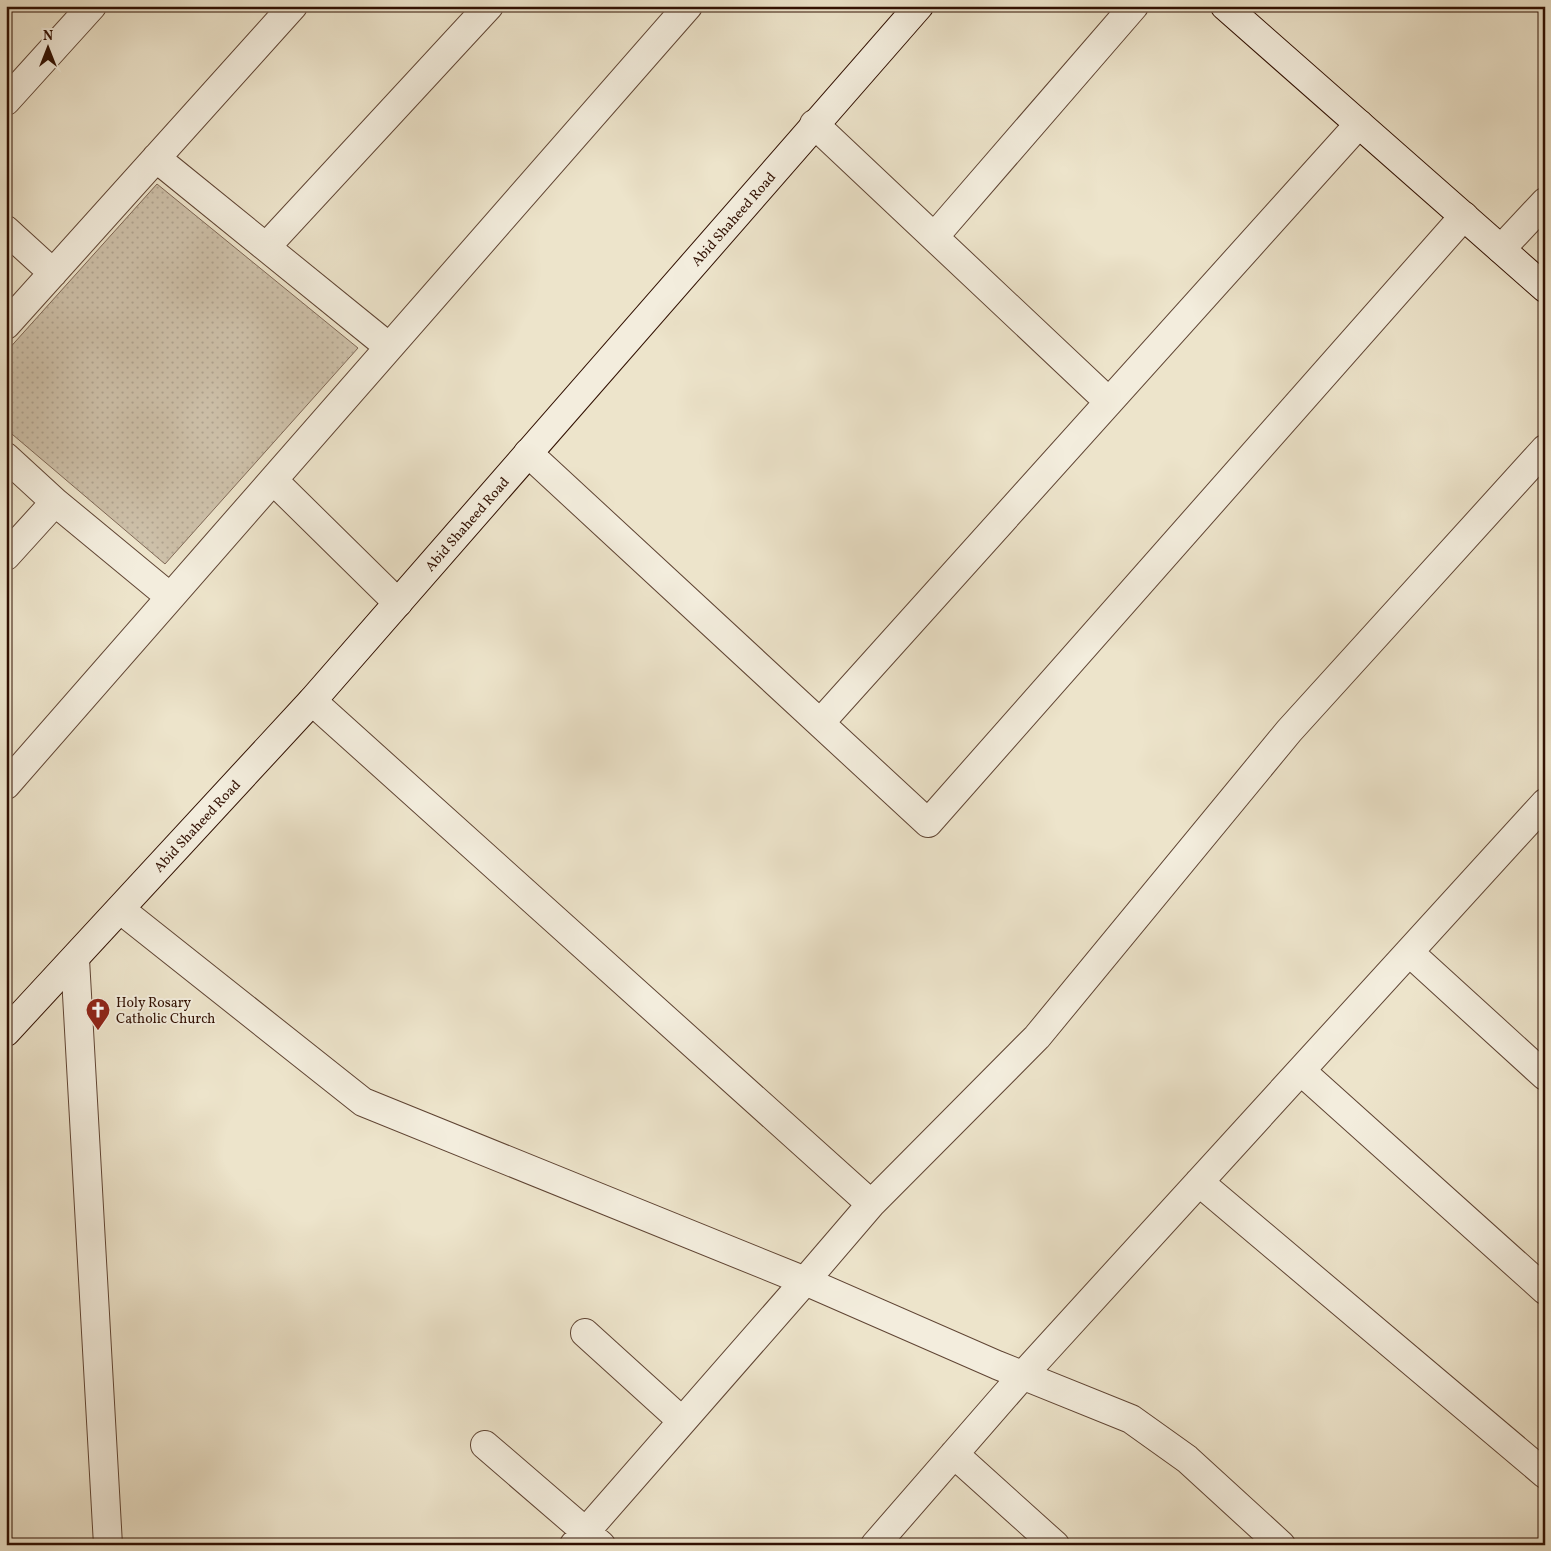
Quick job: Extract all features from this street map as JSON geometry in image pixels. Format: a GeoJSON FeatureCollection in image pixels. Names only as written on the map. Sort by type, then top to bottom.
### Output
{"type":"FeatureCollection","features":[{"type":"Feature","properties":{"kind":"street"},"geometry":{"type":"LineString","coordinates":[[6,101],[92,6]]}},
{"type":"Feature","properties":{"kind":"street"},"geometry":{"type":"LineString","coordinates":[[6,325],[293,6]]}},
{"type":"Feature","properties":{"kind":"street"},"geometry":{"type":"LineString","coordinates":[[266,248],[489,6]]}},
{"type":"Feature","properties":{"kind":"street"},"geometry":{"type":"LineString","coordinates":[[6,785],[688,6]]}},
{"type":"Feature","properties":{"kind":"street","name":"Abid Shaheed Road"},"geometry":{"type":"LineString","coordinates":[[6,1032],[121,910],[312,701],[919,6]]}},
{"type":"Feature","properties":{"kind":"street"},"geometry":{"type":"LineString","coordinates":[[934,237],[1134,6]]}},
{"type":"Feature","properties":{"kind":"street"},"geometry":{"type":"LineString","coordinates":[[1225,6],[1545,288]]}},
{"type":"Feature","properties":{"kind":"street"},"geometry":{"type":"LineString","coordinates":[[814,124],[1109,402]]}},
{"type":"Feature","properties":{"kind":"street"},"geometry":{"type":"LineString","coordinates":[[820,723],[1359,124]]}},
{"type":"Feature","properties":{"kind":"street"},"geometry":{"type":"LineString","coordinates":[[156,158],[389,347]]}},
{"type":"Feature","properties":{"kind":"street"},"geometry":{"type":"LineString","coordinates":[[1501,249],[1545,202]]}},
{"type":"Feature","properties":{"kind":"street"},"geometry":{"type":"LineString","coordinates":[[528,453],[928,823],[1464,216]]}},
{"type":"Feature","properties":{"kind":"street"},"geometry":{"type":"LineString","coordinates":[[6,230],[53,273]]}},
{"type":"Feature","properties":{"kind":"street"},"geometry":{"type":"LineString","coordinates":[[485,1445],[587,1540],[682,1421],[871,1204],[1037,1037],[1289,731],[1545,449]]}},
{"type":"Feature","properties":{"kind":"street"},"geometry":{"type":"LineString","coordinates":[[6,457],[55,502],[170,597]]}},
{"type":"Feature","properties":{"kind":"street"},"geometry":{"type":"LineString","coordinates":[[273,480],[398,603]]}},
{"type":"Feature","properties":{"kind":"street"},"geometry":{"type":"LineString","coordinates":[[6,556],[55,502]]}},
{"type":"Feature","properties":{"kind":"street"},"geometry":{"type":"LineString","coordinates":[[312,701],[871,1204]]}},
{"type":"Feature","properties":{"kind":"street"},"geometry":{"type":"LineString","coordinates":[[875,1545],[1023,1375],[1545,804]]}},
{"type":"Feature","properties":{"kind":"street"},"geometry":{"type":"LineString","coordinates":[[121,910],[363,1102],[805,1281],[1023,1375],[1131,1419],[1187,1459],[1281,1545]]}},
{"type":"Feature","properties":{"kind":"street"},"geometry":{"type":"LineString","coordinates":[[1409,952],[1545,1076]]}},
{"type":"Feature","properties":{"kind":"street"},"geometry":{"type":"LineString","coordinates":[[75,959],[108,1545]]}},
{"type":"Feature","properties":{"kind":"street"},"geometry":{"type":"LineString","coordinates":[[1301,1071],[1545,1290]]}},
{"type":"Feature","properties":{"kind":"street"},"geometry":{"type":"LineString","coordinates":[[1199,1182],[1545,1474]]}},
{"type":"Feature","properties":{"kind":"street"},"geometry":{"type":"LineString","coordinates":[[585,1333],[682,1421]]}},
{"type":"Feature","properties":{"kind":"street"},"geometry":{"type":"LineString","coordinates":[[954,1454],[1055,1545]]}},
{"type":"Feature","properties":{"kind":"shaded area"},"geometry":{"type":"Polygon","coordinates":[[[157,184],[358,348],[165,564],[6,429],[6,352],[157,184]]]}},
{"type":"Feature","properties":{"kind":"place","name":"Holy Rosary Catholic Church"},"geometry":{"type":"Point","coordinates":[98,1031]}}]}
